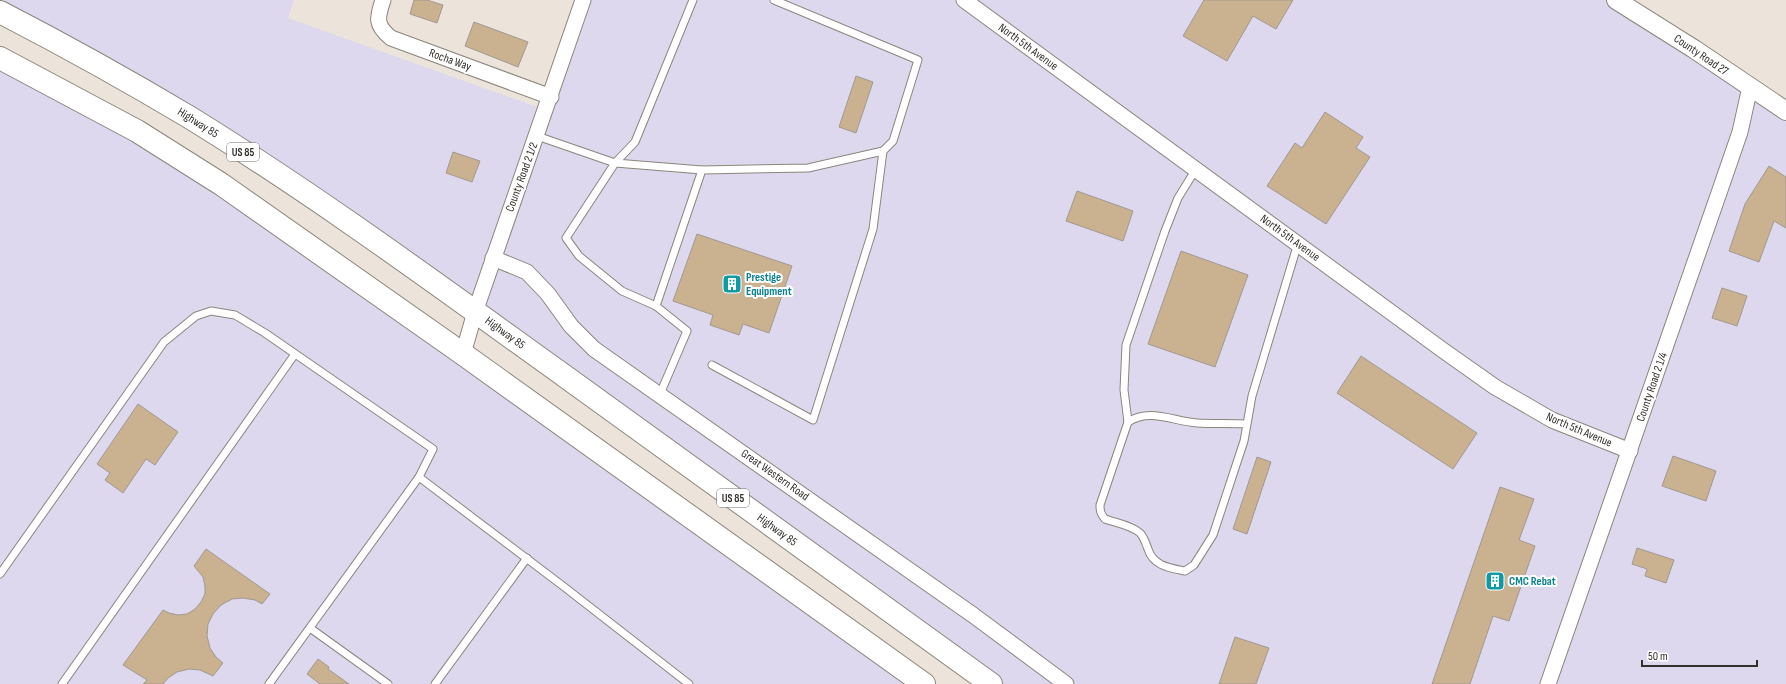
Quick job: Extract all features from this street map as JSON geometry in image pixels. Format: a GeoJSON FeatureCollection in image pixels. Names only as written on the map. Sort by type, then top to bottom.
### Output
{"type":"FeatureCollection","features":[{"type":"Feature","properties":{"kind":"highway","name":"Highway 85"},"geometry":{"type":"LineString","coordinates":[[0,12],[100,64],[191,118],[252,157],[359,230],[474,312],[991,684]]}},
{"type":"Feature","properties":{"kind":"highway"},"geometry":{"type":"LineString","coordinates":[[0,58],[130,128],[192,165],[463,354],[924,684]]}},
{"type":"Feature","properties":{"kind":"street","name":"Rocha Way"},"geometry":{"type":"LineString","coordinates":[[383,0],[377,16],[379,23],[386,34],[391,38],[551,97]]}},
{"type":"Feature","properties":{"kind":"street","name":"County Road 2 1/2"},"geometry":{"type":"LineString","coordinates":[[463,354],[474,312],[551,97],[583,0]]}},
{"type":"Feature","properties":{"kind":"street","name":"North 5th Avenue"},"geometry":{"type":"LineString","coordinates":[[964,0],[1495,387],[1552,420],[1630,451]]}},
{"type":"Feature","properties":{"kind":"street","name":"County Road 27"},"geometry":{"type":"LineString","coordinates":[[1616,0],[1694,49],[1750,88],[1786,110]]}},
{"type":"Feature","properties":{"kind":"street","name":"County Road 2 1/4"},"geometry":{"type":"LineString","coordinates":[[1548,684],[1737,139],[1750,88]]}},
{"type":"Feature","properties":{"kind":"street","name":"Great Western Road"},"geometry":{"type":"LineString","coordinates":[[493,258],[527,272],[548,294],[571,326],[594,348],[972,615],[1066,684]]}},
{"type":"Feature","properties":{"kind":"lane"},"geometry":{"type":"LineString","coordinates":[[660,394],[687,332],[656,306],[622,291],[579,256],[566,238],[615,162],[635,142],[693,0]]}},
{"type":"Feature","properties":{"kind":"lane"},"geometry":{"type":"LineString","coordinates":[[537,136],[615,162],[702,170],[808,168],[883,151],[893,141],[918,60],[774,0]]}},
{"type":"Feature","properties":{"kind":"lane"},"geometry":{"type":"LineString","coordinates":[[712,365],[813,420],[873,229],[883,151]]}},
{"type":"Feature","properties":{"kind":"lane"},"geometry":{"type":"LineString","coordinates":[[1196,169],[1185,184],[1175,204],[1126,345],[1124,390],[1128,422],[1100,505],[1100,512],[1105,519],[1140,533],[1145,541],[1150,557],[1158,564],[1185,572],[1194,565],[1213,535],[1244,441],[1252,396],[1298,243]]}},
{"type":"Feature","properties":{"kind":"lane"},"geometry":{"type":"LineString","coordinates":[[656,306],[702,170]]}},
{"type":"Feature","properties":{"kind":"lane"},"geometry":{"type":"LineString","coordinates":[[0,574],[164,342],[196,316],[211,311],[235,316],[265,332],[433,449],[419,477],[269,684]]}},
{"type":"Feature","properties":{"kind":"lane"},"geometry":{"type":"LineString","coordinates":[[62,684],[295,354]]}},
{"type":"Feature","properties":{"kind":"lane"},"geometry":{"type":"LineString","coordinates":[[1128,422],[1137,416],[1152,414],[1197,423],[1247,424]]}},
{"type":"Feature","properties":{"kind":"lane"},"geometry":{"type":"LineString","coordinates":[[419,477],[689,684]]}},
{"type":"Feature","properties":{"kind":"lane"},"geometry":{"type":"LineString","coordinates":[[435,684],[526,558]]}},
{"type":"Feature","properties":{"kind":"lane"},"geometry":{"type":"LineString","coordinates":[[310,628],[388,684]]}},
{"type":"Feature","properties":{"kind":"shaded area"},"geometry":{"type":"Polygon","coordinates":[[[0,0],[294,0],[288,18],[546,110],[583,0],[1613,0],[1786,111],[1786,684],[991,684],[371,238],[0,12],[0,0]]]}},
{"type":"Feature","properties":{"kind":"shaded area"},"geometry":{"type":"Polygon","coordinates":[[[0,58],[137,131],[924,684],[0,684],[0,58]]]}},
{"type":"Feature","properties":{"kind":"building"},"geometry":{"type":"Polygon","coordinates":[[[414,0],[427,0],[443,5],[437,23],[410,14],[414,0]]]}},
{"type":"Feature","properties":{"kind":"building"},"geometry":{"type":"Polygon","coordinates":[[[1204,0],[1293,0],[1276,29],[1253,16],[1227,61],[1183,36],[1204,0]]]}},
{"type":"Feature","properties":{"kind":"building"},"geometry":{"type":"Polygon","coordinates":[[[474,22],[528,42],[518,67],[465,46],[474,22]]]}},
{"type":"Feature","properties":{"kind":"building"},"geometry":{"type":"Polygon","coordinates":[[[856,76],[873,82],[856,133],[839,127],[856,76]]]}},
{"type":"Feature","properties":{"kind":"building"},"geometry":{"type":"Polygon","coordinates":[[[1325,112],[1363,137],[1356,148],[1370,157],[1326,224],[1267,186],[1295,143],[1302,148],[1325,112]]]}},
{"type":"Feature","properties":{"kind":"building"},"geometry":{"type":"Polygon","coordinates":[[[453,152],[480,161],[472,182],[446,173],[453,152]]]}},
{"type":"Feature","properties":{"kind":"building"},"geometry":{"type":"Polygon","coordinates":[[[1769,166],[1786,177],[1786,228],[1774,221],[1759,262],[1729,251],[1745,204],[1769,166]]]}},
{"type":"Feature","properties":{"kind":"building"},"geometry":{"type":"Polygon","coordinates":[[[1077,191],[1133,211],[1123,241],[1066,221],[1077,191]]]}},
{"type":"Feature","properties":{"kind":"building","name":"Prestige Equipment"},"geometry":{"type":"Polygon","coordinates":[[[697,234],[792,266],[769,333],[743,324],[739,335],[710,325],[713,315],[673,301],[697,234]]]}},
{"type":"Feature","properties":{"kind":"building"},"geometry":{"type":"Polygon","coordinates":[[[1181,251],[1248,275],[1215,367],[1148,344],[1181,251]]]}},
{"type":"Feature","properties":{"kind":"building"},"geometry":{"type":"Polygon","coordinates":[[[1722,288],[1747,296],[1737,326],[1712,318],[1722,288]]]}},
{"type":"Feature","properties":{"kind":"building"},"geometry":{"type":"Polygon","coordinates":[[[1361,356],[1477,433],[1453,469],[1337,393],[1361,356]]]}},
{"type":"Feature","properties":{"kind":"building"},"geometry":{"type":"Polygon","coordinates":[[[138,404],[178,432],[155,465],[146,459],[123,493],[105,480],[110,473],[97,464],[138,404]]]}},
{"type":"Feature","properties":{"kind":"building"},"geometry":{"type":"Polygon","coordinates":[[[1673,456],[1716,471],[1706,501],[1662,486],[1673,456]]]}},
{"type":"Feature","properties":{"kind":"building"},"geometry":{"type":"Polygon","coordinates":[[[1257,457],[1271,462],[1247,534],[1233,529],[1257,457]]]}},
{"type":"Feature","properties":{"kind":"building","name":"CMC Rebat"},"geometry":{"type":"Polygon","coordinates":[[[1500,487],[1534,499],[1519,540],[1535,546],[1509,621],[1493,616],[1470,684],[1432,684],[1500,487]]]}},
{"type":"Feature","properties":{"kind":"building"},"geometry":{"type":"Polygon","coordinates":[[[1637,548],[1674,560],[1666,583],[1645,576],[1647,569],[1632,564],[1637,548]]]}},
{"type":"Feature","properties":{"kind":"building"},"geometry":{"type":"Polygon","coordinates":[[[206,549],[270,594],[262,604],[255,600],[243,598],[232,599],[221,605],[213,614],[208,624],[207,636],[210,648],[216,657],[223,663],[213,676],[200,670],[189,669],[177,672],[168,678],[163,684],[143,684],[147,680],[123,665],[163,610],[178,615],[187,614],[195,609],[201,602],[205,594],[205,586],[203,577],[194,566],[206,549]]]}},
{"type":"Feature","properties":{"kind":"building"},"geometry":{"type":"Polygon","coordinates":[[[1235,637],[1269,648],[1256,684],[1219,684],[1235,637]]]}},
{"type":"Feature","properties":{"kind":"building"},"geometry":{"type":"Polygon","coordinates":[[[318,659],[329,667],[328,669],[349,684],[320,684],[307,674],[318,659]]]}},
{"type":"Feature","properties":{"kind":"place","name":"Prestige Equipment"},"geometry":{"type":"Point","coordinates":[732,284]}},
{"type":"Feature","properties":{"kind":"place","name":"CMC Rebat"},"geometry":{"type":"Point","coordinates":[1495,581]}}]}
